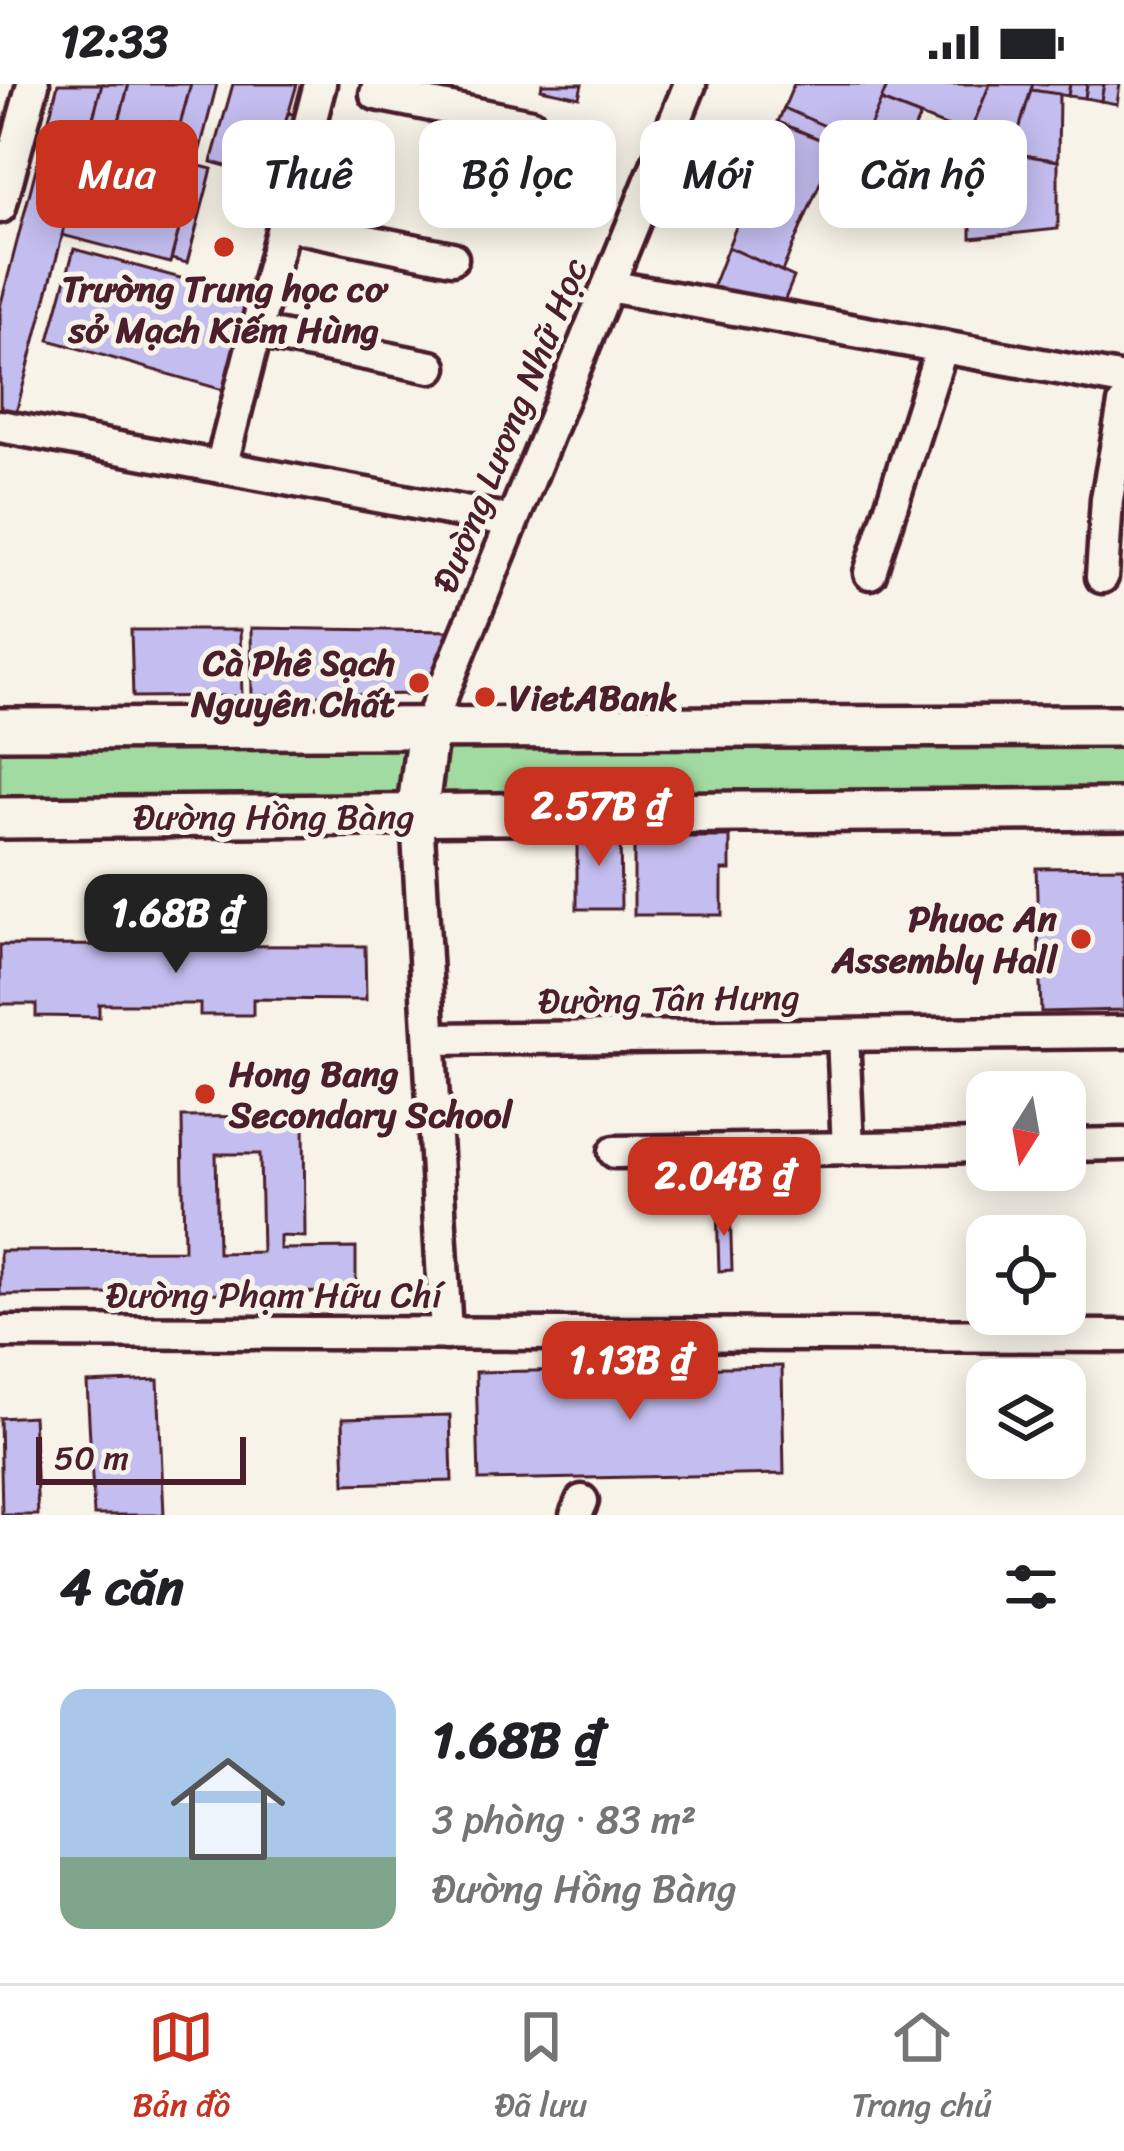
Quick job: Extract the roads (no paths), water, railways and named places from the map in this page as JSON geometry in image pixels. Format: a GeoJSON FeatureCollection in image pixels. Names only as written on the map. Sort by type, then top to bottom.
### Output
{"type":"FeatureCollection","features":[{"type":"Feature","properties":{"kind":"main road"},"geometry":{"type":"LineString","coordinates":[[0,729],[1124,726]]}},
{"type":"Feature","properties":{"kind":"main road"},"geometry":{"type":"LineString","coordinates":[[417,815],[428,729]]}},
{"type":"Feature","properties":{"kind":"main road","name":"Đường Hồng Bàng"},"geometry":{"type":"LineString","coordinates":[[0,818],[1124,809]]}},
{"type":"Feature","properties":{"kind":"street"},"geometry":{"type":"LineString","coordinates":[[0,207],[33,84]]}},
{"type":"Feature","properties":{"kind":"street"},"geometry":{"type":"LineString","coordinates":[[311,120],[320,84]]}},
{"type":"Feature","properties":{"kind":"street"},"geometry":{"type":"LineString","coordinates":[[379,84],[376,94],[455,97],[517,120]]}},
{"type":"Feature","properties":{"kind":"street","name":"Đường Lương Nhữ Học"},"geometry":{"type":"LineString","coordinates":[[428,729],[690,84]]}},
{"type":"Feature","properties":{"kind":"street"},"geometry":{"type":"LineString","coordinates":[[221,467],[283,228]]}},
{"type":"Feature","properties":{"kind":"street"},"geometry":{"type":"LineString","coordinates":[[304,228],[452,257]]}},
{"type":"Feature","properties":{"kind":"street"},"geometry":{"type":"LineString","coordinates":[[608,286],[1124,380]]}},
{"type":"Feature","properties":{"kind":"street"},"geometry":{"type":"LineString","coordinates":[[256,332],[431,367]]}},
{"type":"Feature","properties":{"kind":"street"},"geometry":{"type":"LineString","coordinates":[[870,573],[942,347]]}},
{"type":"Feature","properties":{"kind":"street"},"geometry":{"type":"LineString","coordinates":[[1102,577],[1107,500],[1124,404]]}},
{"type":"Feature","properties":{"kind":"street"},"geometry":{"type":"LineString","coordinates":[[0,426],[512,521]]}},
{"type":"Feature","properties":{"kind":"street"},"geometry":{"type":"LineString","coordinates":[[417,815],[446,1334]]}},
{"type":"Feature","properties":{"kind":"street","name":"Đường Tân Hưng"},"geometry":{"type":"LineString","coordinates":[[430,1039],[1124,1032]]}},
{"type":"Feature","properties":{"kind":"street"},"geometry":{"type":"LineString","coordinates":[[843,1035],[848,1148]]}},
{"type":"Feature","properties":{"kind":"street"},"geometry":{"type":"LineString","coordinates":[[1086,1145],[1123,1144]]}},
{"type":"Feature","properties":{"kind":"street"},"geometry":{"type":"LineString","coordinates":[[614,1152],[966,1146]]}},
{"type":"Feature","properties":{"kind":"street","name":"Đường Phạm Hữu Chí"},"geometry":{"type":"LineString","coordinates":[[0,1332],[1124,1336]]}},
{"type":"Feature","properties":{"kind":"place","name":"Trường Trung học cơ sở Mạch Kiếm Hùng"},"geometry":{"type":"Point","coordinates":[224,247]}},
{"type":"Feature","properties":{"kind":"place","name":"Cà Phê Sạch Nguyên Chất"},"geometry":{"type":"Point","coordinates":[419,683]}},
{"type":"Feature","properties":{"kind":"place","name":"VietABank"},"geometry":{"type":"Point","coordinates":[485,697]}},
{"type":"Feature","properties":{"kind":"place","name":"Phuoc An Assembly Hall"},"geometry":{"type":"Point","coordinates":[1081,939]}},
{"type":"Feature","properties":{"kind":"place","name":"Hong Bang Secondary School"},"geometry":{"type":"Point","coordinates":[205,1094]}}]}
